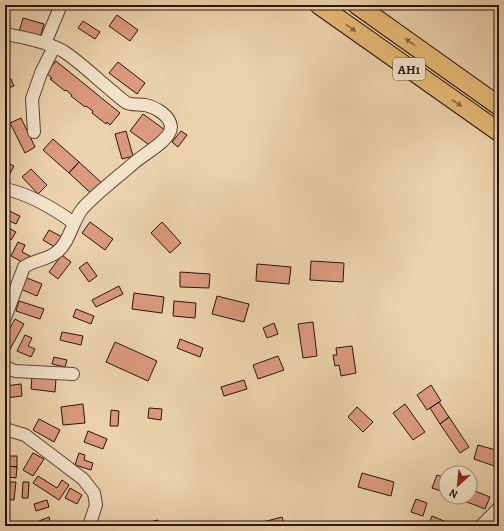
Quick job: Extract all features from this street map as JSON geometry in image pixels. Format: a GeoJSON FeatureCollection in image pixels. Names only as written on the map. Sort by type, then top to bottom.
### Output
{"type":"FeatureCollection","features":[{"type":"Feature","properties":{"kind":"highway","name":"AH1"},"geometry":{"type":"LineString","coordinates":[[319,5],[499,132]]}},
{"type":"Feature","properties":{"kind":"highway","name":"AH1"},"geometry":{"type":"LineString","coordinates":[[357,5],[499,106]]}},
{"type":"Feature","properties":{"kind":"street"},"geometry":{"type":"LineString","coordinates":[[34,132],[32,100],[41,74],[60,5]]}},
{"type":"Feature","properties":{"kind":"street"},"geometry":{"type":"LineString","coordinates":[[5,34],[49,45],[64,52],[128,103],[146,105],[166,116],[170,122],[171,128],[170,133],[165,138],[142,156],[83,209],[58,252],[51,256],[31,262],[24,267],[5,318]]}},
{"type":"Feature","properties":{"kind":"street"},"geometry":{"type":"LineString","coordinates":[[5,189],[15,191],[58,211],[74,223]]}},
{"type":"Feature","properties":{"kind":"street"},"geometry":{"type":"LineString","coordinates":[[5,367],[15,371],[73,374]]}},
{"type":"Feature","properties":{"kind":"street"},"geometry":{"type":"LineString","coordinates":[[5,430],[25,435],[83,479],[94,493],[96,505],[89,526]]}},
{"type":"Feature","properties":{"kind":"street"},"geometry":{"type":"LineString","coordinates":[[481,526],[499,508]]}},
{"type":"Feature","properties":{"kind":"building"},"geometry":{"type":"Polygon","coordinates":[[[117,15],[138,30],[130,41],[109,26],[117,15]]]}},
{"type":"Feature","properties":{"kind":"building"},"geometry":{"type":"Polygon","coordinates":[[[23,18],[44,24],[40,38],[19,32],[23,18]]]}},
{"type":"Feature","properties":{"kind":"building"},"geometry":{"type":"Polygon","coordinates":[[[83,21],[100,32],[95,39],[78,28],[83,21]]]}},
{"type":"Feature","properties":{"kind":"building"},"geometry":{"type":"Polygon","coordinates":[[[56,61],[120,113],[110,125],[107,122],[106,124],[92,113],[93,111],[86,106],[85,107],[66,90],[65,91],[50,79],[52,78],[46,73],[56,61]]]}},
{"type":"Feature","properties":{"kind":"building"},"geometry":{"type":"Polygon","coordinates":[[[118,62],[145,83],[137,94],[109,73],[118,62]]]}},
{"type":"Feature","properties":{"kind":"building"},"geometry":{"type":"Polygon","coordinates":[[[11,79],[14,86],[5,89],[5,81],[11,79]]]}},
{"type":"Feature","properties":{"kind":"building"},"geometry":{"type":"Polygon","coordinates":[[[143,114],[165,130],[152,147],[130,131],[143,114]]]}},
{"type":"Feature","properties":{"kind":"building"},"geometry":{"type":"Polygon","coordinates":[[[21,118],[35,147],[25,153],[10,123],[21,118]]]}},
{"type":"Feature","properties":{"kind":"building"},"geometry":{"type":"Polygon","coordinates":[[[126,131],[133,156],[122,159],[115,134],[126,131]]]}},
{"type":"Feature","properties":{"kind":"building"},"geometry":{"type":"Polygon","coordinates":[[[181,131],[187,135],[178,147],[172,142],[181,131]]]}},
{"type":"Feature","properties":{"kind":"building"},"geometry":{"type":"Polygon","coordinates":[[[53,139],[79,162],[69,173],[43,150],[53,139]]]}},
{"type":"Feature","properties":{"kind":"building"},"geometry":{"type":"Polygon","coordinates":[[[5,162],[14,166],[5,183],[5,162]]]}},
{"type":"Feature","properties":{"kind":"building"},"geometry":{"type":"Polygon","coordinates":[[[79,162],[104,185],[94,196],[69,173],[79,162]]]}},
{"type":"Feature","properties":{"kind":"building"},"geometry":{"type":"Polygon","coordinates":[[[31,169],[47,185],[38,194],[22,177],[31,169]]]}},
{"type":"Feature","properties":{"kind":"building"},"geometry":{"type":"Polygon","coordinates":[[[5,209],[20,216],[16,224],[5,219],[5,209]]]}},
{"type":"Feature","properties":{"kind":"building"},"geometry":{"type":"Polygon","coordinates":[[[90,222],[113,239],[105,250],[82,233],[90,222]]]}},
{"type":"Feature","properties":{"kind":"building"},"geometry":{"type":"Polygon","coordinates":[[[162,222],[181,243],[170,253],[151,233],[162,222]]]}},
{"type":"Feature","properties":{"kind":"building"},"geometry":{"type":"Polygon","coordinates":[[[5,226],[16,232],[11,240],[5,237],[5,226]]]}},
{"type":"Feature","properties":{"kind":"building"},"geometry":{"type":"Polygon","coordinates":[[[49,230],[64,238],[58,249],[43,240],[49,230]]]}},
{"type":"Feature","properties":{"kind":"building"},"geometry":{"type":"Polygon","coordinates":[[[18,242],[25,245],[22,252],[30,256],[26,264],[11,256],[18,242]]]}},
{"type":"Feature","properties":{"kind":"building"},"geometry":{"type":"Polygon","coordinates":[[[62,255],[71,262],[58,279],[49,272],[62,255]]]}},
{"type":"Feature","properties":{"kind":"building"},"geometry":{"type":"Polygon","coordinates":[[[311,261],[344,263],[343,282],[310,280],[311,261]]]}},
{"type":"Feature","properties":{"kind":"building"},"geometry":{"type":"Polygon","coordinates":[[[87,262],[97,276],[89,282],[79,268],[87,262]]]}},
{"type":"Feature","properties":{"kind":"building"},"geometry":{"type":"Polygon","coordinates":[[[257,264],[291,267],[289,284],[256,281],[257,264]]]}},
{"type":"Feature","properties":{"kind":"building"},"geometry":{"type":"Polygon","coordinates":[[[180,272],[210,274],[209,288],[180,287],[180,272]]]}},
{"type":"Feature","properties":{"kind":"building"},"geometry":{"type":"Polygon","coordinates":[[[22,276],[42,284],[37,296],[18,288],[22,276]]]}},
{"type":"Feature","properties":{"kind":"building"},"geometry":{"type":"Polygon","coordinates":[[[119,286],[123,294],[96,307],[92,300],[119,286]]]}},
{"type":"Feature","properties":{"kind":"building"},"geometry":{"type":"Polygon","coordinates":[[[134,293],[164,297],[162,313],[132,309],[134,293]]]}},
{"type":"Feature","properties":{"kind":"building"},"geometry":{"type":"Polygon","coordinates":[[[217,296],[249,304],[244,322],[212,314],[217,296]]]}},
{"type":"Feature","properties":{"kind":"building"},"geometry":{"type":"Polygon","coordinates":[[[19,301],[44,309],[40,319],[16,311],[19,301]]]}},
{"type":"Feature","properties":{"kind":"building"},"geometry":{"type":"Polygon","coordinates":[[[174,301],[196,303],[195,318],[173,316],[174,301]]]}},
{"type":"Feature","properties":{"kind":"building"},"geometry":{"type":"Polygon","coordinates":[[[76,309],[94,316],[91,324],[73,317],[76,309]]]}},
{"type":"Feature","properties":{"kind":"building"},"geometry":{"type":"Polygon","coordinates":[[[15,319],[24,324],[5,358],[5,337],[15,319]]]}},
{"type":"Feature","properties":{"kind":"building"},"geometry":{"type":"Polygon","coordinates":[[[313,322],[317,356],[303,358],[298,324],[313,322]]]}},
{"type":"Feature","properties":{"kind":"building"},"geometry":{"type":"Polygon","coordinates":[[[274,323],[278,334],[267,338],[263,328],[274,323]]]}},
{"type":"Feature","properties":{"kind":"building"},"geometry":{"type":"Polygon","coordinates":[[[62,332],[83,336],[81,345],[60,340],[62,332]]]}},
{"type":"Feature","properties":{"kind":"building"},"geometry":{"type":"Polygon","coordinates":[[[25,335],[32,338],[28,346],[35,349],[31,357],[17,351],[25,335]]]}},
{"type":"Feature","properties":{"kind":"building"},"geometry":{"type":"Polygon","coordinates":[[[180,339],[203,348],[200,357],[177,348],[180,339]]]}},
{"type":"Feature","properties":{"kind":"building"},"geometry":{"type":"Polygon","coordinates":[[[115,342],[157,361],[148,381],[106,362],[115,342]]]}},
{"type":"Feature","properties":{"kind":"building"},"geometry":{"type":"Polygon","coordinates":[[[352,346],[356,373],[341,376],[339,365],[335,366],[333,355],[337,355],[336,348],[352,346]]]}},
{"type":"Feature","properties":{"kind":"building"},"geometry":{"type":"Polygon","coordinates":[[[278,356],[284,370],[258,379],[253,365],[278,356]]]}},
{"type":"Feature","properties":{"kind":"building"},"geometry":{"type":"Polygon","coordinates":[[[54,357],[67,360],[65,367],[52,364],[54,357]]]}},
{"type":"Feature","properties":{"kind":"building"},"geometry":{"type":"Polygon","coordinates":[[[32,376],[56,378],[55,392],[31,389],[32,376]]]}},
{"type":"Feature","properties":{"kind":"building"},"geometry":{"type":"Polygon","coordinates":[[[244,380],[247,389],[224,396],[221,387],[244,380]]]}},
{"type":"Feature","properties":{"kind":"building"},"geometry":{"type":"Polygon","coordinates":[[[21,384],[22,396],[5,398],[5,386],[21,384]]]}},
{"type":"Feature","properties":{"kind":"building"},"geometry":{"type":"Polygon","coordinates":[[[431,385],[441,401],[427,410],[417,395],[431,385]]]}},
{"type":"Feature","properties":{"kind":"building"},"geometry":{"type":"Polygon","coordinates":[[[439,402],[449,417],[440,424],[430,408],[439,402]]]}},
{"type":"Feature","properties":{"kind":"building"},"geometry":{"type":"Polygon","coordinates":[[[83,404],[85,423],[63,425],[61,407],[83,404]]]}},
{"type":"Feature","properties":{"kind":"building"},"geometry":{"type":"Polygon","coordinates":[[[405,404],[425,432],[413,440],[393,413],[405,404]]]}},
{"type":"Feature","properties":{"kind":"building"},"geometry":{"type":"Polygon","coordinates":[[[357,407],[373,422],[363,432],[348,417],[357,407]]]}},
{"type":"Feature","properties":{"kind":"building"},"geometry":{"type":"Polygon","coordinates":[[[149,408],[162,409],[161,420],[148,418],[149,408]]]}},
{"type":"Feature","properties":{"kind":"building"},"geometry":{"type":"Polygon","coordinates":[[[111,410],[119,411],[118,426],[110,426],[111,410]]]}},
{"type":"Feature","properties":{"kind":"building"},"geometry":{"type":"Polygon","coordinates":[[[449,417],[469,447],[460,453],[440,424],[449,417]]]}},
{"type":"Feature","properties":{"kind":"building"},"geometry":{"type":"Polygon","coordinates":[[[39,419],[60,430],[54,442],[33,430],[39,419]]]}},
{"type":"Feature","properties":{"kind":"building"},"geometry":{"type":"Polygon","coordinates":[[[88,431],[107,439],[103,449],[84,442],[88,431]]]}},
{"type":"Feature","properties":{"kind":"building"},"geometry":{"type":"Polygon","coordinates":[[[478,445],[499,451],[497,467],[474,459],[478,445]]]}},
{"type":"Feature","properties":{"kind":"building"},"geometry":{"type":"Polygon","coordinates":[[[33,453],[44,459],[33,476],[23,470],[33,453]]]}},
{"type":"Feature","properties":{"kind":"building"},"geometry":{"type":"Polygon","coordinates":[[[79,453],[85,455],[84,460],[93,463],[91,470],[75,465],[79,453]]]}},
{"type":"Feature","properties":{"kind":"building"},"geometry":{"type":"Polygon","coordinates":[[[5,456],[17,456],[17,467],[5,466],[5,456]]]}},
{"type":"Feature","properties":{"kind":"building"},"geometry":{"type":"Polygon","coordinates":[[[9,466],[17,467],[16,478],[9,477],[9,466]]]}},
{"type":"Feature","properties":{"kind":"building"},"geometry":{"type":"Polygon","coordinates":[[[362,473],[394,482],[391,496],[358,487],[362,473]]]}},
{"type":"Feature","properties":{"kind":"building"},"geometry":{"type":"Polygon","coordinates":[[[437,475],[438,475],[438,490],[432,488],[437,475]]]}},
{"type":"Feature","properties":{"kind":"building"},"geometry":{"type":"Polygon","coordinates":[[[38,476],[57,488],[62,480],[69,485],[59,500],[33,483],[38,476]]]}},
{"type":"Feature","properties":{"kind":"building"},"geometry":{"type":"Polygon","coordinates":[[[10,482],[16,482],[14,500],[5,499],[5,491],[9,491],[10,482]]]}},
{"type":"Feature","properties":{"kind":"building"},"geometry":{"type":"Polygon","coordinates":[[[23,482],[29,482],[28,498],[22,498],[23,482]]]}},
{"type":"Feature","properties":{"kind":"building"},"geometry":{"type":"Polygon","coordinates":[[[70,488],[82,495],[77,504],[65,498],[70,488]]]}},
{"type":"Feature","properties":{"kind":"building"},"geometry":{"type":"Polygon","coordinates":[[[478,492],[490,497],[485,509],[475,505],[478,505],[478,492]]]}},
{"type":"Feature","properties":{"kind":"building"},"geometry":{"type":"Polygon","coordinates":[[[416,499],[427,503],[423,516],[411,512],[416,499]]]}},
{"type":"Feature","properties":{"kind":"building"},"geometry":{"type":"Polygon","coordinates":[[[47,500],[49,507],[36,511],[34,504],[47,500]]]}},
{"type":"Feature","properties":{"kind":"building"},"geometry":{"type":"Polygon","coordinates":[[[432,516],[456,526],[428,526],[432,516]]]}},
{"type":"Feature","properties":{"kind":"building"},"geometry":{"type":"Polygon","coordinates":[[[49,517],[51,525],[41,526],[39,521],[49,517]]]}},
{"type":"Feature","properties":{"kind":"building"},"geometry":{"type":"Polygon","coordinates":[[[282,517],[285,526],[248,526],[282,517]]]}},
{"type":"Feature","properties":{"kind":"building"},"geometry":{"type":"Polygon","coordinates":[[[158,520],[159,526],[143,526],[142,524],[158,520]]]}},
{"type":"Feature","properties":{"kind":"building"},"geometry":{"type":"Polygon","coordinates":[[[67,522],[77,526],[65,526],[67,522]]]}}]}
